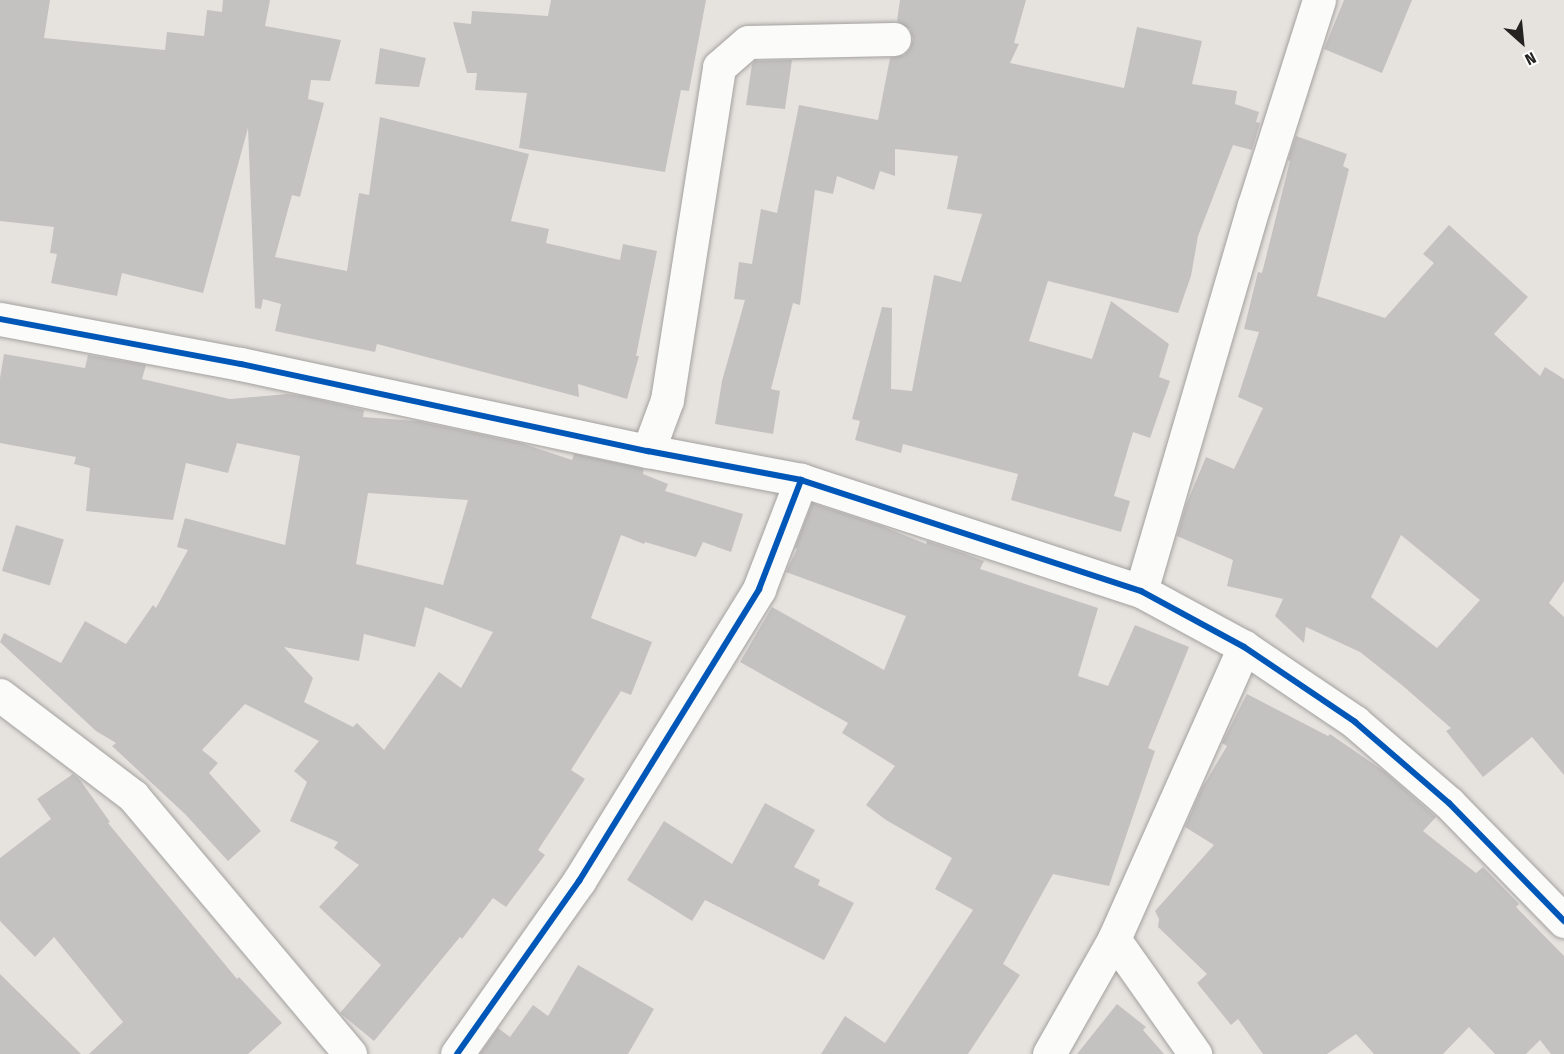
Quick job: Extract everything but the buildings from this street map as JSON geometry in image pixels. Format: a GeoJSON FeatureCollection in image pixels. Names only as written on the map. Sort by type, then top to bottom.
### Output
{"type":"FeatureCollection","features":[{"type":"Feature","properties":{"kind":"street"},"geometry":{"type":"LineString","coordinates":[[1141,591],[1254,204],[1319,0]]}},
{"type":"Feature","properties":{"kind":"street"},"geometry":{"type":"LineString","coordinates":[[648,451],[667,400],[719,67],[748,42],[894,39]]}},
{"type":"Feature","properties":{"kind":"street"},"geometry":{"type":"LineString","coordinates":[[0,319],[241,364],[648,451],[801,480],[1141,591],[1244,647],[1355,722],[1441,795],[1564,921]]}},
{"type":"Feature","properties":{"kind":"street"},"geometry":{"type":"LineString","coordinates":[[457,1054],[579,881],[759,589],[801,480]]}},
{"type":"Feature","properties":{"kind":"street"},"geometry":{"type":"LineString","coordinates":[[1049,1054],[1114,939],[1244,647]]}},
{"type":"Feature","properties":{"kind":"street"},"geometry":{"type":"LineString","coordinates":[[0,695],[133,796],[350,1054]]}},
{"type":"Feature","properties":{"kind":"street"},"geometry":{"type":"LineString","coordinates":[[1114,939],[1195,1054]]}},
{"type":"Feature","properties":{"kind":"cycle path"},"geometry":{"type":"LineString","coordinates":[[0,319],[241,364],[648,451],[801,480],[1141,591],[1244,647],[1355,722],[1449,803],[1564,921]]}},
{"type":"Feature","properties":{"kind":"cycle path"},"geometry":{"type":"LineString","coordinates":[[457,1054],[579,881],[759,589],[801,480]]}}]}
